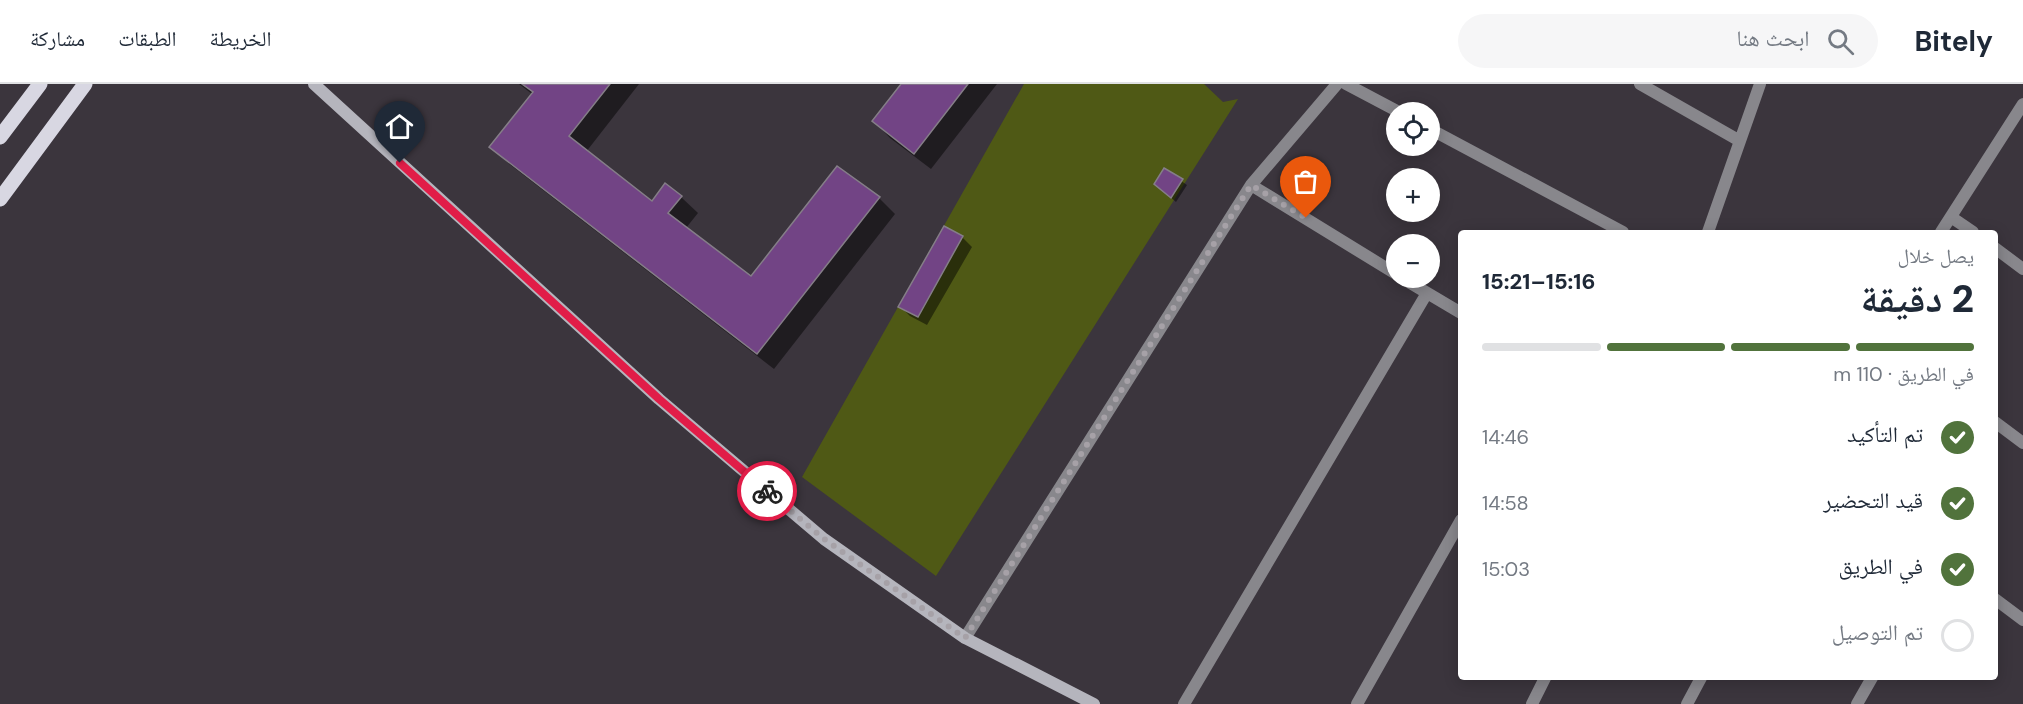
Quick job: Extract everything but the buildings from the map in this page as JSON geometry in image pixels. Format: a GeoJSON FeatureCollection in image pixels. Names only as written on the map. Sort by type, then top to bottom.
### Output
{"type":"FeatureCollection","features":[{"type":"Feature","properties":{"kind":"main road"},"geometry":{"type":"LineString","coordinates":[[0,137],[40,84]]}},
{"type":"Feature","properties":{"kind":"main road"},"geometry":{"type":"LineString","coordinates":[[0,199],[86,84]]}},
{"type":"Feature","properties":{"kind":"street"},"geometry":{"type":"LineString","coordinates":[[314,84],[659,399],[824,539],[965,638],[1094,704]]}},
{"type":"Feature","properties":{"kind":"street"},"geometry":{"type":"LineString","coordinates":[[965,638],[1251,185],[1337,84]]}},
{"type":"Feature","properties":{"kind":"street"},"geometry":{"type":"LineString","coordinates":[[1346,84],[1386,105]]}},
{"type":"Feature","properties":{"kind":"street"},"geometry":{"type":"LineString","coordinates":[[1640,84],[1740,141]]}},
{"type":"Feature","properties":{"kind":"street"},"geometry":{"type":"LineString","coordinates":[[1709,230],[1760,84]]}},
{"type":"Feature","properties":{"kind":"street"},"geometry":{"type":"LineString","coordinates":[[1942,230],[2023,104]]}},
{"type":"Feature","properties":{"kind":"street"},"geometry":{"type":"LineString","coordinates":[[1440,134],[1619,230]]}},
{"type":"Feature","properties":{"kind":"street"},"geometry":{"type":"LineString","coordinates":[[1251,185],[1386,268]]}},
{"type":"Feature","properties":{"kind":"street"},"geometry":{"type":"LineString","coordinates":[[1951,217],[1970,230]]}},
{"type":"Feature","properties":{"kind":"street"},"geometry":{"type":"LineString","coordinates":[[1998,251],[2023,269]]}},
{"type":"Feature","properties":{"kind":"street"},"geometry":{"type":"LineString","coordinates":[[1419,288],[1458,311]]}},
{"type":"Feature","properties":{"kind":"street"},"geometry":{"type":"LineString","coordinates":[[1184,704],[1427,293]]}},
{"type":"Feature","properties":{"kind":"street"},"geometry":{"type":"LineString","coordinates":[[1998,424],[2023,443]]}},
{"type":"Feature","properties":{"kind":"street"},"geometry":{"type":"LineString","coordinates":[[1357,704],[1458,525]]}},
{"type":"Feature","properties":{"kind":"street"},"geometry":{"type":"LineString","coordinates":[[1998,601],[2023,620]]}},
{"type":"Feature","properties":{"kind":"street"},"geometry":{"type":"LineString","coordinates":[[1532,704],[1544,680]]}},
{"type":"Feature","properties":{"kind":"street"},"geometry":{"type":"LineString","coordinates":[[1687,704],[1700,680]]}},
{"type":"Feature","properties":{"kind":"street"},"geometry":{"type":"LineString","coordinates":[[1857,704],[1871,680]]}},
{"type":"Feature","properties":{"kind":"green space"},"geometry":{"type":"Polygon","coordinates":[[[1024,84],[1204,84],[1223,102],[1238,99],[936,576],[802,477],[1024,84]]]}},
{"type":"Feature","properties":{"kind":"way so far"},"geometry":{"type":"LineString","coordinates":[[767,491],[824,539],[965,638],[1251,185],[1306,218]]}},
{"type":"Feature","properties":{"kind":"route"},"geometry":{"type":"LineString","coordinates":[[400,163],[659,399],[767,491]]}}]}
